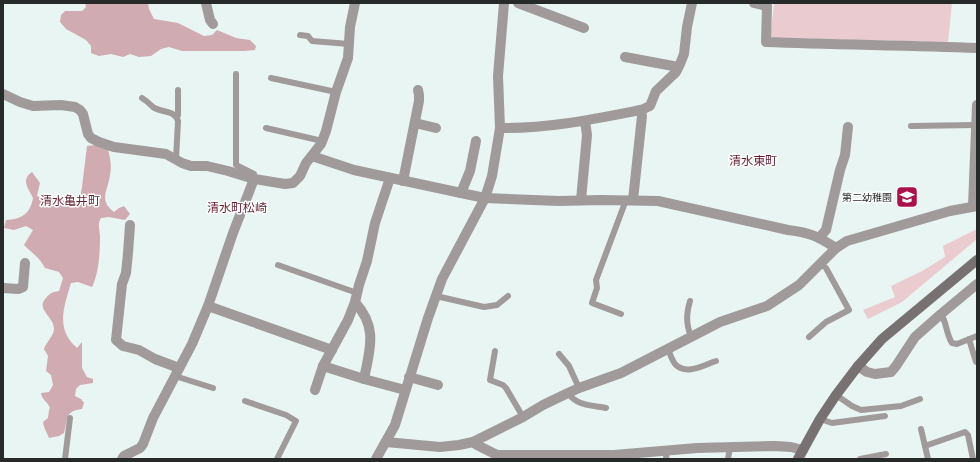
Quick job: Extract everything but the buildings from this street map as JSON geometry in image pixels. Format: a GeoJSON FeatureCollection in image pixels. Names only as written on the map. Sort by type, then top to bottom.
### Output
{"type":"FeatureCollection","features":[{"type":"Feature","properties":{"kind":"street"},"geometry":{"type":"LineString","coordinates":[[206,3],[210,20],[213,24]]}},
{"type":"Feature","properties":{"kind":"street"},"geometry":{"type":"LineString","coordinates":[[3,94],[33,106],[61,105],[75,107],[83,114],[85,128],[91,138],[114,147],[166,154],[191,166],[207,166],[254,179],[286,184],[293,183],[300,176],[306,163],[321,144],[346,62],[350,27],[355,3]]}},
{"type":"Feature","properties":{"kind":"street"},"geometry":{"type":"LineString","coordinates":[[376,459],[395,425],[409,377],[442,279],[485,198],[492,176],[500,128],[498,76],[504,3]]}},
{"type":"Feature","properties":{"kind":"street"},"geometry":{"type":"LineString","coordinates":[[518,3],[584,28]]}},
{"type":"Feature","properties":{"kind":"street"},"geometry":{"type":"LineString","coordinates":[[500,128],[514,129],[585,121],[641,110],[650,106],[656,91],[678,68],[684,54],[687,27],[692,3]]}},
{"type":"Feature","properties":{"kind":"street"},"geometry":{"type":"LineString","coordinates":[[754,3],[767,6],[766,42],[977,48]]}},
{"type":"Feature","properties":{"kind":"street"},"geometry":{"type":"LineString","coordinates":[[625,57],[678,68]]}},
{"type":"Feature","properties":{"kind":"street"},"geometry":{"type":"LineString","coordinates":[[404,181],[419,101],[418,90]]}},
{"type":"Feature","properties":{"kind":"street"},"geometry":{"type":"LineString","coordinates":[[386,442],[440,447],[473,442],[523,417],[543,405],[579,388],[621,373],[720,322],[767,306],[799,285],[836,248],[847,241],[950,211],[975,206],[975,125],[977,104]]}},
{"type":"Feature","properties":{"kind":"street"},"geometry":{"type":"LineString","coordinates":[[630,200],[642,116],[641,110]]}},
{"type":"Feature","properties":{"kind":"street"},"geometry":{"type":"LineString","coordinates":[[581,200],[587,135],[585,121]]}},
{"type":"Feature","properties":{"kind":"street"},"geometry":{"type":"LineString","coordinates":[[414,123],[436,128]]}},
{"type":"Feature","properties":{"kind":"street"},"geometry":{"type":"LineString","coordinates":[[819,238],[826,230],[845,155],[848,127]]}},
{"type":"Feature","properties":{"kind":"street"},"geometry":{"type":"LineString","coordinates":[[461,194],[470,171],[476,141]]}},
{"type":"Feature","properties":{"kind":"street"},"geometry":{"type":"LineString","coordinates":[[312,156],[354,170],[485,198],[559,201],[658,201],[788,230],[808,233],[836,248]]}},
{"type":"Feature","properties":{"kind":"street"},"geometry":{"type":"LineString","coordinates":[[315,390],[323,366],[348,320],[367,261],[376,223],[390,178]]}},
{"type":"Feature","properties":{"kind":"street"},"geometry":{"type":"LineString","coordinates":[[122,459],[124,456],[140,448],[143,444],[153,418],[192,344],[208,306],[233,233],[254,179]]}},
{"type":"Feature","properties":{"kind":"street"},"geometry":{"type":"LineString","coordinates":[[130,225],[126,273],[122,284],[116,340],[122,346],[141,351],[177,372]]}},
{"type":"Feature","properties":{"kind":"street"},"geometry":{"type":"LineString","coordinates":[[473,442],[491,456],[666,454],[730,447],[775,446],[791,447],[801,454],[836,395],[858,366],[882,339],[977,260]]}},
{"type":"Feature","properties":{"kind":"street"},"geometry":{"type":"LineString","coordinates":[[3,288],[18,289],[23,286],[25,263]]}},
{"type":"Feature","properties":{"kind":"street"},"geometry":{"type":"LineString","coordinates":[[858,366],[867,372],[875,374],[891,372],[915,337],[977,284]]}},
{"type":"Feature","properties":{"kind":"street"},"geometry":{"type":"LineString","coordinates":[[356,297],[369,324],[371,338],[364,378]]}},
{"type":"Feature","properties":{"kind":"street"},"geometry":{"type":"LineString","coordinates":[[208,306],[332,350]]}},
{"type":"Feature","properties":{"kind":"street"},"geometry":{"type":"LineString","coordinates":[[323,366],[405,390]]}},
{"type":"Feature","properties":{"kind":"street"},"geometry":{"type":"LineString","coordinates":[[409,377],[438,385]]}},
{"type":"Feature","properties":{"kind":"lane"},"geometry":{"type":"LineString","coordinates":[[300,35],[308,36],[312,41],[349,44]]}},
{"type":"Feature","properties":{"kind":"lane"},"geometry":{"type":"LineString","coordinates":[[236,74],[236,165],[254,174],[254,179]]}},
{"type":"Feature","properties":{"kind":"lane"},"geometry":{"type":"LineString","coordinates":[[271,78],[336,92]]}},
{"type":"Feature","properties":{"kind":"lane"},"geometry":{"type":"LineString","coordinates":[[176,159],[178,90]]}},
{"type":"Feature","properties":{"kind":"lane"},"geometry":{"type":"LineString","coordinates":[[142,98],[149,102],[153,107],[170,112],[177,118]]}},
{"type":"Feature","properties":{"kind":"lane"},"geometry":{"type":"LineString","coordinates":[[911,126],[975,125]]}},
{"type":"Feature","properties":{"kind":"lane"},"geometry":{"type":"LineString","coordinates":[[266,128],[318,140],[321,144]]}},
{"type":"Feature","properties":{"kind":"lane"},"geometry":{"type":"LineString","coordinates":[[621,314],[592,303],[597,288],[596,280],[630,200]]}},
{"type":"Feature","properties":{"kind":"lane"},"geometry":{"type":"LineString","coordinates":[[809,337],[826,322],[849,310],[826,268],[821,264]]}},
{"type":"Feature","properties":{"kind":"lane"},"geometry":{"type":"LineString","coordinates":[[278,266],[356,297]]}},
{"type":"Feature","properties":{"kind":"lane"},"geometry":{"type":"LineString","coordinates":[[436,296],[484,307],[497,305],[508,296]]}},
{"type":"Feature","properties":{"kind":"lane"},"geometry":{"type":"LineString","coordinates":[[690,301],[686,325],[691,337]]}},
{"type":"Feature","properties":{"kind":"lane"},"geometry":{"type":"LineString","coordinates":[[941,314],[945,321],[948,337],[952,343],[957,344],[977,336]]}},
{"type":"Feature","properties":{"kind":"lane"},"geometry":{"type":"LineString","coordinates":[[969,339],[977,362]]}},
{"type":"Feature","properties":{"kind":"lane"},"geometry":{"type":"LineString","coordinates":[[668,349],[675,364],[690,370],[716,361]]}},
{"type":"Feature","properties":{"kind":"lane"},"geometry":{"type":"LineString","coordinates":[[495,351],[490,380],[503,385],[506,388],[523,417]]}},
{"type":"Feature","properties":{"kind":"lane"},"geometry":{"type":"LineString","coordinates":[[559,354],[569,366],[579,388]]}},
{"type":"Feature","properties":{"kind":"lane"},"geometry":{"type":"LineString","coordinates":[[177,372],[213,388]]}},
{"type":"Feature","properties":{"kind":"lane"},"geometry":{"type":"LineString","coordinates":[[568,393],[572,399],[578,403],[606,408]]}},
{"type":"Feature","properties":{"kind":"lane"},"geometry":{"type":"LineString","coordinates":[[836,395],[852,406],[861,410],[901,406],[920,399]]}},
{"type":"Feature","properties":{"kind":"lane"},"geometry":{"type":"LineString","coordinates":[[245,401],[286,415],[296,421],[277,459]]}},
{"type":"Feature","properties":{"kind":"lane"},"geometry":{"type":"LineString","coordinates":[[820,420],[832,423],[885,416]]}},
{"type":"Feature","properties":{"kind":"lane"},"geometry":{"type":"LineString","coordinates":[[65,459],[70,418]]}},
{"type":"Feature","properties":{"kind":"lane"},"geometry":{"type":"LineString","coordinates":[[921,430],[928,459]]}},
{"type":"Feature","properties":{"kind":"lane"},"geometry":{"type":"LineString","coordinates":[[925,446],[965,432],[968,435],[973,459]]}},
{"type":"Feature","properties":{"kind":"lane"},"geometry":{"type":"LineString","coordinates":[[728,459],[730,447]]}},
{"type":"Feature","properties":{"kind":"lane"},"geometry":{"type":"LineString","coordinates":[[860,459],[886,454]]}},
{"type":"Feature","properties":{"kind":"shaded area"},"geometry":{"type":"Polygon","coordinates":[[[85,3],[148,3],[154,19],[178,23],[204,36],[212,35],[217,30],[236,38],[250,40],[256,46],[255,50],[182,51],[169,47],[161,49],[151,56],[139,57],[130,54],[123,57],[111,54],[99,56],[91,53],[91,46],[86,40],[66,29],[60,22],[61,15],[65,11],[82,11],[86,7],[85,3]]]}},
{"type":"Feature","properties":{"kind":"shaded area"},"geometry":{"type":"Polygon","coordinates":[[[772,3],[952,3],[948,42],[770,38],[774,4],[772,3]]]}},
{"type":"Feature","properties":{"kind":"shaded area"},"geometry":{"type":"Polygon","coordinates":[[[95,145],[108,149],[111,168],[105,195],[106,203],[114,212],[124,206],[130,214],[125,220],[109,217],[101,218],[99,225],[99,262],[92,287],[78,282],[71,283],[64,309],[64,325],[70,341],[77,348],[82,342],[82,368],[87,377],[93,379],[93,383],[80,385],[76,389],[75,396],[81,399],[84,403],[82,409],[73,411],[68,416],[64,433],[59,436],[49,438],[43,422],[48,418],[50,408],[41,393],[49,392],[53,385],[51,375],[46,371],[48,356],[44,349],[53,334],[54,329],[51,320],[44,310],[43,302],[53,292],[59,291],[63,278],[59,272],[45,268],[38,258],[24,245],[33,230],[26,226],[14,230],[4,228],[6,220],[21,217],[30,208],[33,198],[26,185],[26,181],[28,175],[32,172],[40,183],[37,196],[47,200],[60,199],[70,204],[80,198],[87,146],[95,145]]]}},
{"type":"Feature","properties":{"kind":"shaded area"},"geometry":{"type":"Polygon","coordinates":[[[977,229],[977,239],[902,302],[868,319],[863,310],[895,297],[891,286],[922,271],[945,257],[943,246],[977,229]]]}},
{"type":"Feature","properties":{"kind":"place","name":"第二幼稚園"},"geometry":{"type":"Point","coordinates":[907,197]}},
{"type":"Feature","properties":{"kind":"district","name":"清水東町"},"geometry":{"type":"Point","coordinates":[753,160]}},
{"type":"Feature","properties":{"kind":"district","name":"清水亀井町"},"geometry":{"type":"Point","coordinates":[70,200]}},
{"type":"Feature","properties":{"kind":"district","name":"清水町松崎"},"geometry":{"type":"Point","coordinates":[237,207]}}]}
